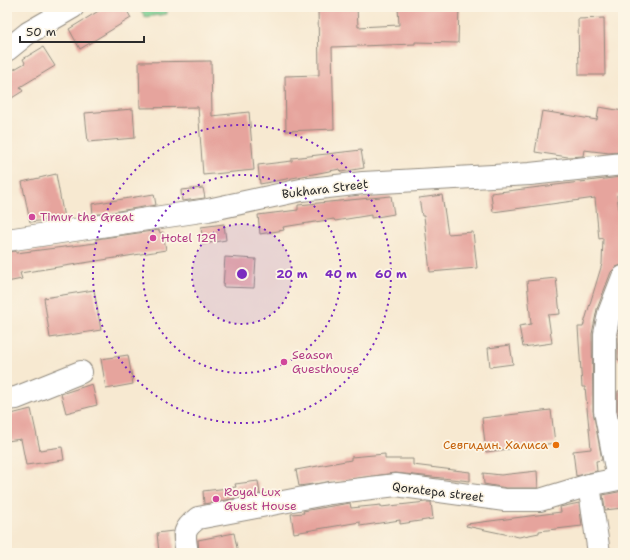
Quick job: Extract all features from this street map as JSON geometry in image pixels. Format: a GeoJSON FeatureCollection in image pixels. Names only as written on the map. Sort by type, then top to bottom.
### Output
{"type":"FeatureCollection","features":[{"type":"Feature","properties":{"kind":"street"},"geometry":{"type":"LineString","coordinates":[[7,50],[28,33],[74,7]]}},
{"type":"Feature","properties":{"kind":"street","name":"Bukhara Street"},"geometry":{"type":"LineString","coordinates":[[7,240],[208,210],[301,190],[363,183],[530,174],[623,164]]}},
{"type":"Feature","properties":{"kind":"street"},"geometry":{"type":"LineString","coordinates":[[621,478],[605,411],[605,334],[609,313],[623,278]]}},
{"type":"Feature","properties":{"kind":"street"},"geometry":{"type":"LineString","coordinates":[[7,399],[16,398],[81,372]]}},
{"type":"Feature","properties":{"kind":"street","name":"Qoratepa street"},"geometry":{"type":"LineString","coordinates":[[187,553],[184,533],[189,524],[198,518],[330,493],[396,485],[505,500],[540,500],[589,485],[621,478]]}},
{"type":"Feature","properties":{"kind":"street"},"geometry":{"type":"LineString","coordinates":[[589,485],[599,553]]}},
{"type":"Feature","properties":{"kind":"green space"},"geometry":{"type":"Polygon","coordinates":[[[139,7],[167,7],[167,14],[145,17],[139,7]]]}},
{"type":"Feature","properties":{"kind":"building"},"geometry":{"type":"Polygon","coordinates":[[[105,7],[125,7],[131,18],[80,49],[69,29],[105,7]]]}},
{"type":"Feature","properties":{"kind":"building"},"geometry":{"type":"Polygon","coordinates":[[[318,7],[357,7],[358,27],[399,25],[398,7],[459,7],[458,43],[415,42],[415,44],[332,47],[334,129],[286,131],[285,76],[319,75],[318,7]]]}},
{"type":"Feature","properties":{"kind":"building"},"geometry":{"type":"Polygon","coordinates":[[[604,18],[605,75],[579,75],[578,19],[604,18]]]}},
{"type":"Feature","properties":{"kind":"building"},"geometry":{"type":"Polygon","coordinates":[[[43,47],[55,66],[20,87],[23,91],[7,101],[7,64],[11,71],[25,63],[23,59],[43,47]]]}},
{"type":"Feature","properties":{"kind":"building"},"geometry":{"type":"Polygon","coordinates":[[[211,61],[212,116],[249,112],[254,170],[203,175],[198,107],[140,108],[139,62],[211,61]]]}},
{"type":"Feature","properties":{"kind":"building"},"geometry":{"type":"Polygon","coordinates":[[[599,107],[623,111],[623,152],[609,153],[584,150],[583,156],[568,157],[535,152],[542,111],[597,120],[599,107]]]}},
{"type":"Feature","properties":{"kind":"building"},"geometry":{"type":"Polygon","coordinates":[[[133,109],[135,138],[88,142],[85,113],[133,109]]]}},
{"type":"Feature","properties":{"kind":"building"},"geometry":{"type":"Polygon","coordinates":[[[361,150],[364,168],[341,172],[340,169],[260,184],[258,165],[292,161],[292,158],[361,150]]]}},
{"type":"Feature","properties":{"kind":"building"},"geometry":{"type":"Polygon","coordinates":[[[56,174],[64,218],[30,222],[22,182],[56,174]]]}},
{"type":"Feature","properties":{"kind":"building"},"geometry":{"type":"Polygon","coordinates":[[[621,177],[623,194],[617,195],[623,238],[622,265],[616,267],[611,272],[597,309],[592,334],[593,411],[602,460],[596,461],[597,471],[576,476],[573,451],[591,449],[585,387],[582,387],[578,327],[583,327],[602,264],[603,238],[599,239],[595,198],[493,212],[491,193],[621,177]]]}},
{"type":"Feature","properties":{"kind":"building"},"geometry":{"type":"Polygon","coordinates":[[[203,188],[205,198],[182,201],[181,190],[203,188]]]}},
{"type":"Feature","properties":{"kind":"building"},"geometry":{"type":"Polygon","coordinates":[[[154,194],[156,205],[93,215],[92,204],[154,194]]]}},
{"type":"Feature","properties":{"kind":"building"},"geometry":{"type":"Polygon","coordinates":[[[442,195],[448,234],[473,232],[477,268],[430,272],[424,216],[422,216],[419,198],[442,195]]]}},
{"type":"Feature","properties":{"kind":"building"},"geometry":{"type":"Polygon","coordinates":[[[391,196],[394,214],[371,218],[371,215],[335,221],[334,219],[283,227],[284,230],[260,234],[258,215],[298,210],[298,205],[391,196]]]}},
{"type":"Feature","properties":{"kind":"building"},"geometry":{"type":"Polygon","coordinates":[[[224,224],[226,240],[203,244],[201,227],[224,224]]]}},
{"type":"Feature","properties":{"kind":"building"},"geometry":{"type":"Polygon","coordinates":[[[159,230],[160,233],[163,232],[166,250],[20,273],[22,279],[7,282],[7,252],[16,251],[16,253],[96,243],[96,239],[159,230]]]}},
{"type":"Feature","properties":{"kind":"building"},"geometry":{"type":"Polygon","coordinates":[[[225,257],[256,259],[254,288],[223,287],[225,257]]]}},
{"type":"Feature","properties":{"kind":"building"},"geometry":{"type":"Polygon","coordinates":[[[556,278],[560,314],[548,315],[552,343],[523,347],[519,326],[531,324],[527,281],[556,278]]]}},
{"type":"Feature","properties":{"kind":"building"},"geometry":{"type":"Polygon","coordinates":[[[94,290],[101,330],[50,338],[44,298],[94,290]]]}},
{"type":"Feature","properties":{"kind":"building"},"geometry":{"type":"Polygon","coordinates":[[[623,328],[623,359],[618,360],[618,335],[619,329],[623,328]]]}},
{"type":"Feature","properties":{"kind":"building"},"geometry":{"type":"Polygon","coordinates":[[[510,345],[513,364],[490,367],[488,348],[510,345]]]}},
{"type":"Feature","properties":{"kind":"building"},"geometry":{"type":"Polygon","coordinates":[[[128,355],[133,384],[106,389],[101,359],[128,355]]]}},
{"type":"Feature","properties":{"kind":"building"},"geometry":{"type":"Polygon","coordinates":[[[92,384],[97,405],[66,413],[61,394],[92,384]]]}},
{"type":"Feature","properties":{"kind":"building"},"geometry":{"type":"Polygon","coordinates":[[[623,390],[623,439],[618,410],[618,391],[623,390]]]}},
{"type":"Feature","properties":{"kind":"building"},"geometry":{"type":"Polygon","coordinates":[[[31,409],[40,450],[62,447],[64,460],[26,465],[21,439],[7,441],[7,415],[31,409]]]}},
{"type":"Feature","properties":{"kind":"building"},"geometry":{"type":"Polygon","coordinates":[[[551,410],[555,443],[486,452],[482,418],[551,410]]]}},
{"type":"Feature","properties":{"kind":"building"},"geometry":{"type":"Polygon","coordinates":[[[385,454],[385,459],[413,459],[413,465],[470,472],[470,481],[395,473],[299,486],[296,470],[351,460],[351,457],[385,454]]]}},
{"type":"Feature","properties":{"kind":"building"},"geometry":{"type":"Polygon","coordinates":[[[537,471],[538,488],[506,488],[484,484],[483,473],[501,475],[537,471]]]}},
{"type":"Feature","properties":{"kind":"building"},"geometry":{"type":"Polygon","coordinates":[[[258,481],[260,494],[204,504],[203,491],[236,487],[235,484],[258,481]]]}},
{"type":"Feature","properties":{"kind":"building"},"geometry":{"type":"Polygon","coordinates":[[[623,491],[623,508],[605,510],[603,495],[623,491]]]}},
{"type":"Feature","properties":{"kind":"building"},"geometry":{"type":"Polygon","coordinates":[[[431,502],[433,519],[400,524],[400,520],[360,526],[360,522],[294,533],[291,514],[304,513],[303,511],[350,503],[351,508],[381,505],[381,507],[431,502]]]}},
{"type":"Feature","properties":{"kind":"building"},"geometry":{"type":"Polygon","coordinates":[[[579,503],[582,526],[539,531],[539,533],[519,537],[466,526],[467,524],[561,512],[560,507],[579,503]]]}},
{"type":"Feature","properties":{"kind":"building"},"geometry":{"type":"Polygon","coordinates":[[[173,531],[174,553],[159,553],[157,533],[173,531]]]}},
{"type":"Feature","properties":{"kind":"building"},"geometry":{"type":"Polygon","coordinates":[[[234,533],[238,553],[199,553],[198,540],[234,533]]]}},
{"type":"Feature","properties":{"kind":"place","name":"Timur the Great"},"geometry":{"type":"Point","coordinates":[32,217]}},
{"type":"Feature","properties":{"kind":"place","name":"Hotel 129"},"geometry":{"type":"Point","coordinates":[153,238]}},
{"type":"Feature","properties":{"kind":"place","name":"Season Guesthouse"},"geometry":{"type":"Point","coordinates":[284,362]}},
{"type":"Feature","properties":{"kind":"place","name":"Севгидин. Халиса"},"geometry":{"type":"Point","coordinates":[556,445]}},
{"type":"Feature","properties":{"kind":"place","name":"Royal Lux Guest House"},"geometry":{"type":"Point","coordinates":[216,499]}}]}
